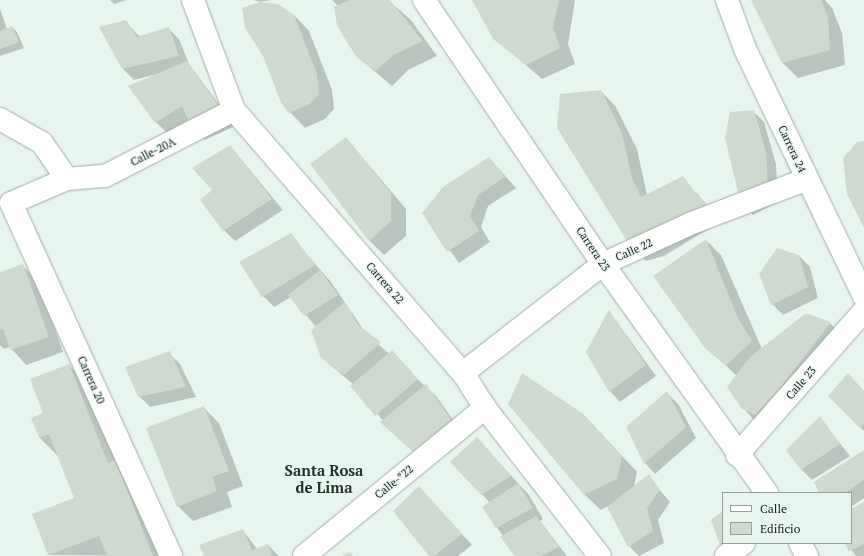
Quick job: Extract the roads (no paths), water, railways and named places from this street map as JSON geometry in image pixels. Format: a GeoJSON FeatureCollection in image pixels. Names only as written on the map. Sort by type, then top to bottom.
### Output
{"type":"FeatureCollection","features":[{"type":"Feature","properties":{"kind":"street","name":"Carrera 22"},"geometry":{"type":"LineString","coordinates":[[193,0],[234,110],[463,372],[484,408],[600,556]]}},
{"type":"Feature","properties":{"kind":"street","name":"Carrera 24"},"geometry":{"type":"LineString","coordinates":[[727,0],[745,50],[864,296]]}},
{"type":"Feature","properties":{"kind":"street","name":"Carrera 23"},"geometry":{"type":"LineString","coordinates":[[430,3],[603,264],[737,455],[767,492]]}},
{"type":"Feature","properties":{"kind":"street","name":"Calle-20A"},"geometry":{"type":"LineString","coordinates":[[6,201],[67,179],[105,176],[234,110]]}},
{"type":"Feature","properties":{"kind":"street"},"geometry":{"type":"LineString","coordinates":[[0,119],[42,143],[67,179]]}},
{"type":"Feature","properties":{"kind":"street","name":"Calle 22"},"geometry":{"type":"LineString","coordinates":[[463,372],[603,264],[692,223],[807,179]]}},
{"type":"Feature","properties":{"kind":"street","name":"Carrera 20"},"geometry":{"type":"LineString","coordinates":[[6,201],[171,556]]}},
{"type":"Feature","properties":{"kind":"street","name":"Calle 23"},"geometry":{"type":"LineString","coordinates":[[737,455],[864,311]]}},
{"type":"Feature","properties":{"kind":"street","name":"Calle-*22"},"geometry":{"type":"LineString","coordinates":[[304,556],[484,408]]}},
{"type":"Feature","properties":{"kind":"street"},"geometry":{"type":"LineString","coordinates":[[726,556],[743,544]]}},
{"type":"Feature","properties":{"kind":"street"},"geometry":{"type":"LineString","coordinates":[[801,544],[807,556]]}},
{"type":"Feature","properties":{"kind":"district","name":"Santa Rosa de Lima"},"geometry":{"type":"Point","coordinates":[324,478]}}]}
